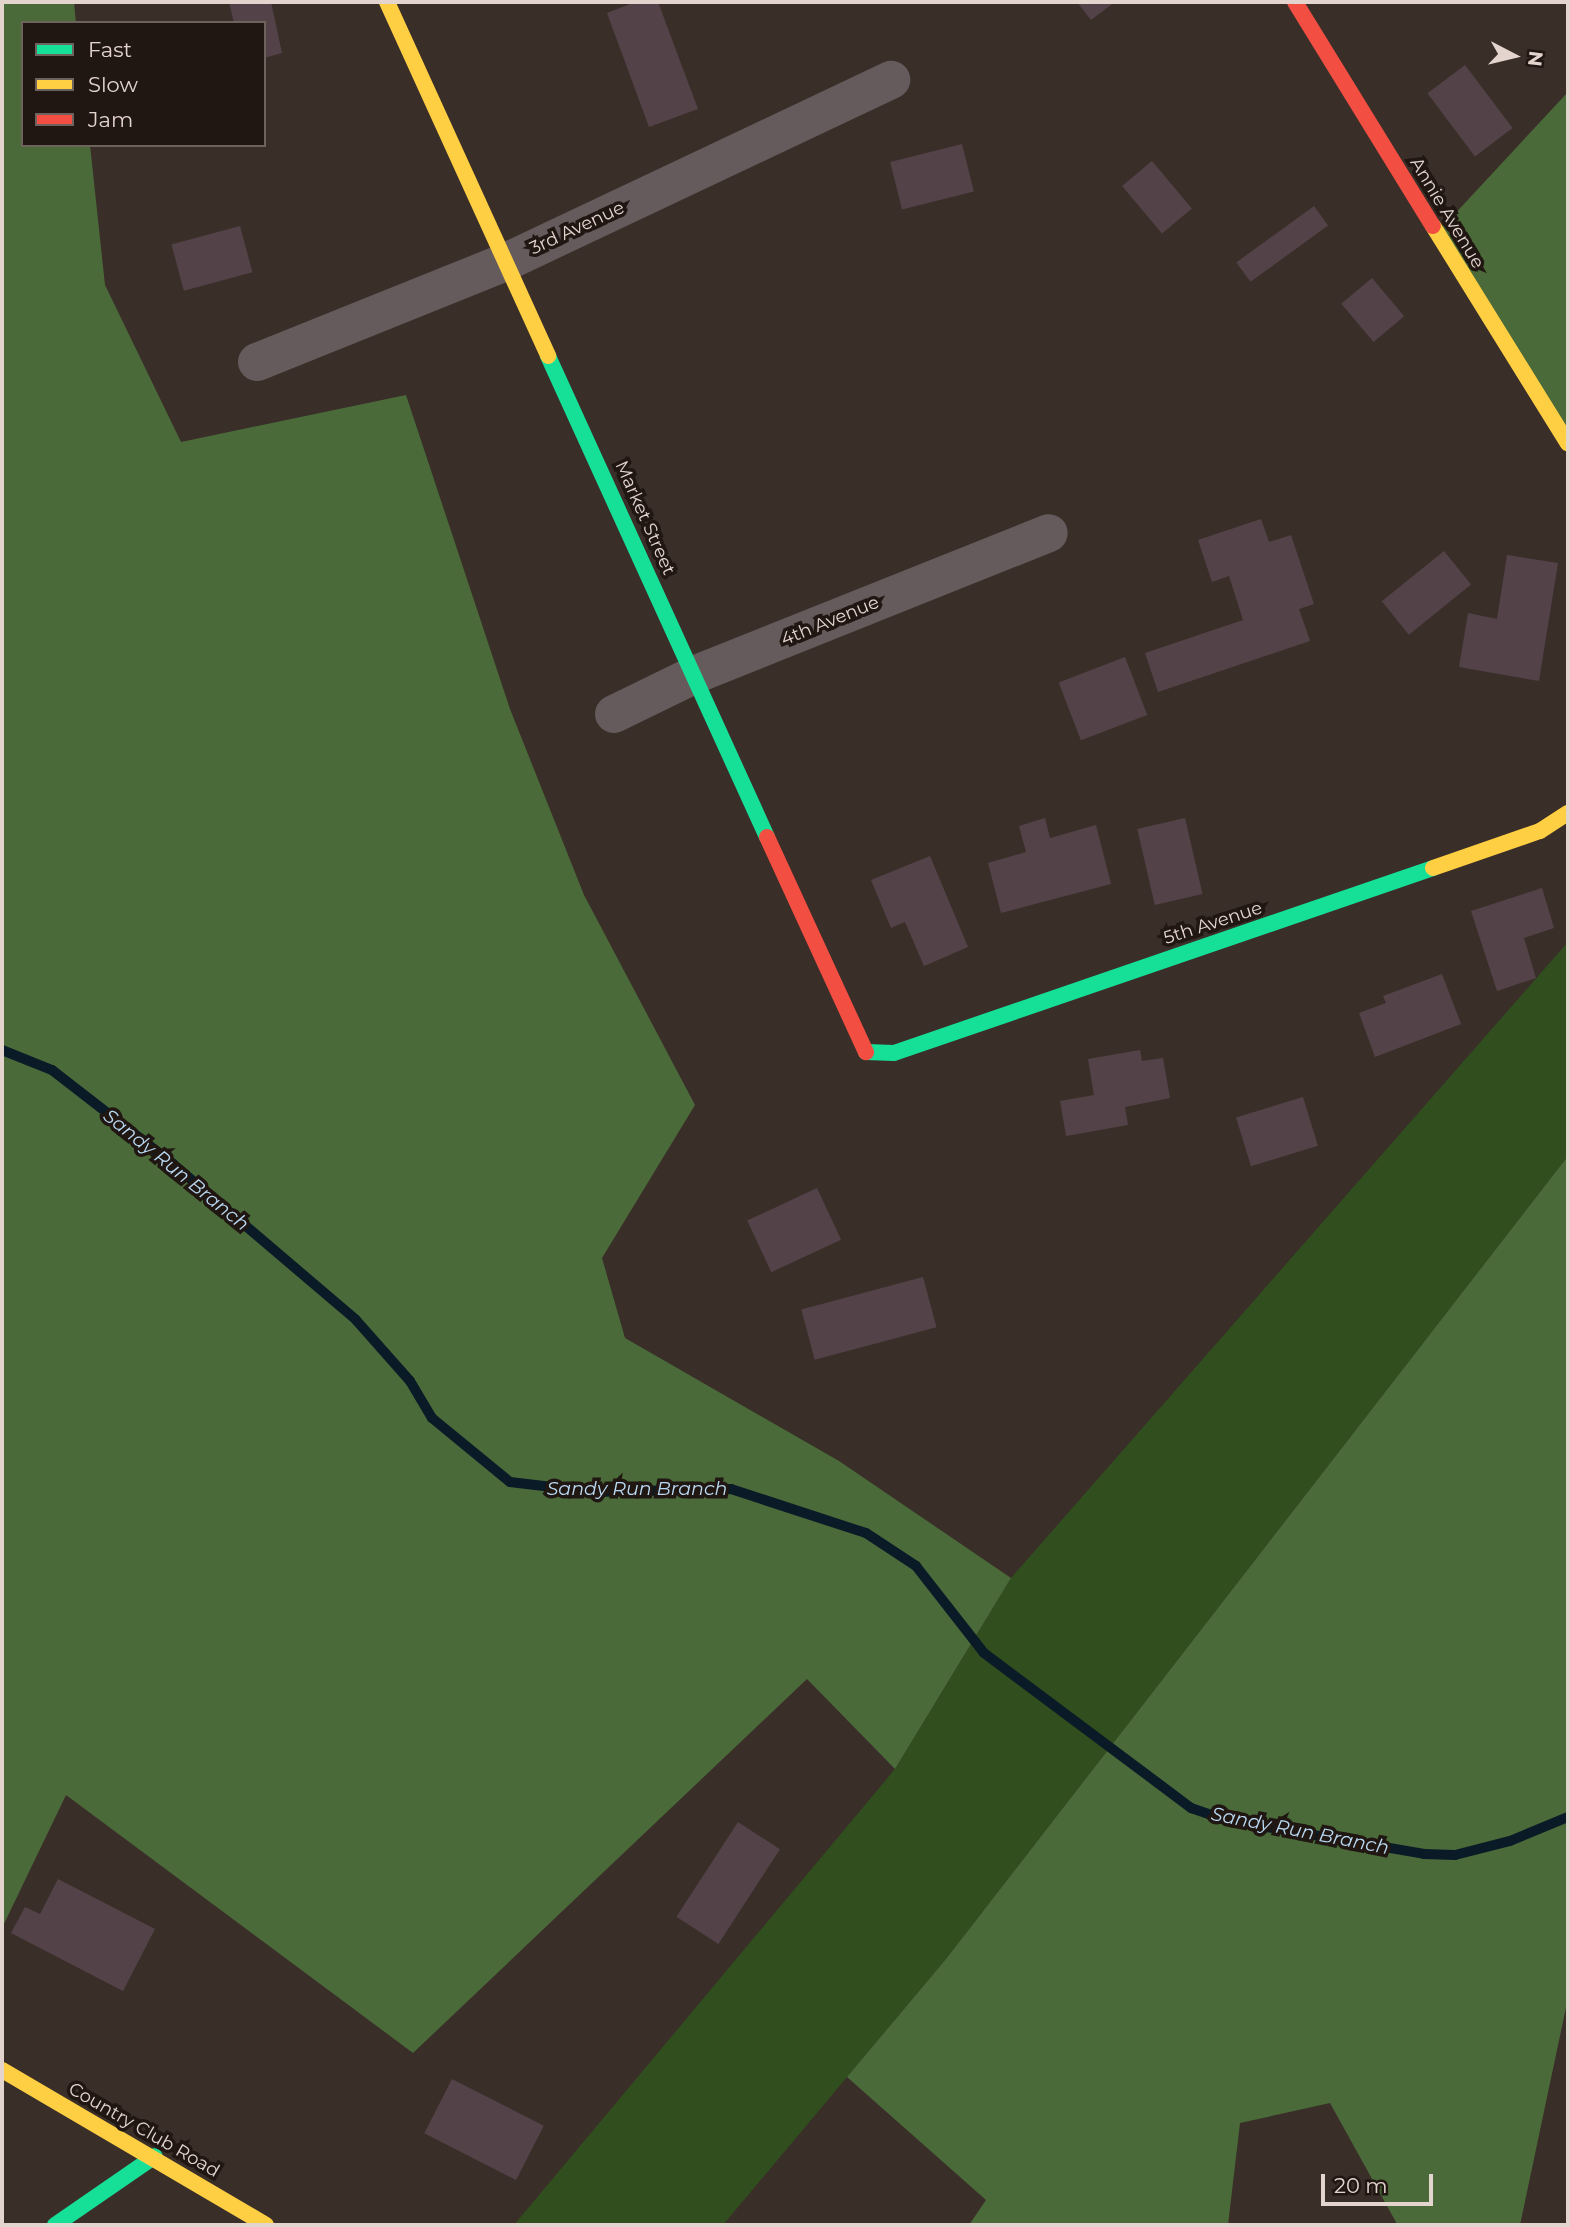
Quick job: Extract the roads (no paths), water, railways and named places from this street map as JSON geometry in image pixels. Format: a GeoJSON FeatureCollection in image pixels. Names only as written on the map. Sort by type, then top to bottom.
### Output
{"type":"FeatureCollection","features":[{"type":"Feature","properties":{"kind":"street","name":"Market Street"},"geometry":{"type":"LineString","coordinates":[[387,2],[508,261],[865,1052]]}},
{"type":"Feature","properties":{"kind":"street","name":"Annie Avenue"},"geometry":{"type":"LineString","coordinates":[[1295,2],[1568,444]]}},
{"type":"Feature","properties":{"kind":"street","name":"3rd Avenue"},"geometry":{"type":"LineString","coordinates":[[257,362],[508,261],[891,80]]}},
{"type":"Feature","properties":{"kind":"street","name":"4th Avenue"},"geometry":{"type":"LineString","coordinates":[[614,714],[694,675],[1049,533]]}},
{"type":"Feature","properties":{"kind":"street","name":"5th Avenue"},"geometry":{"type":"LineString","coordinates":[[865,1052],[894,1053],[1541,831],[1568,813]]}},
{"type":"Feature","properties":{"kind":"street","name":"Country Club Road"},"geometry":{"type":"LineString","coordinates":[[2,2070],[155,2156],[266,2225]]}},
{"type":"Feature","properties":{"kind":"street"},"geometry":{"type":"LineString","coordinates":[[55,2225],[155,2156]]}},
{"type":"Feature","properties":{"kind":"waterway","name":"Sandy Run Branch"},"geometry":{"type":"LineString","coordinates":[[2,1050],[52,1070],[173,1164],[356,1320],[410,1381],[432,1418],[510,1482],[594,1492],[731,1489],[866,1533],[916,1566],[984,1653],[1191,1808],[1226,1820],[1424,1854],[1455,1855],[1510,1841],[1568,1817]]}}]}
